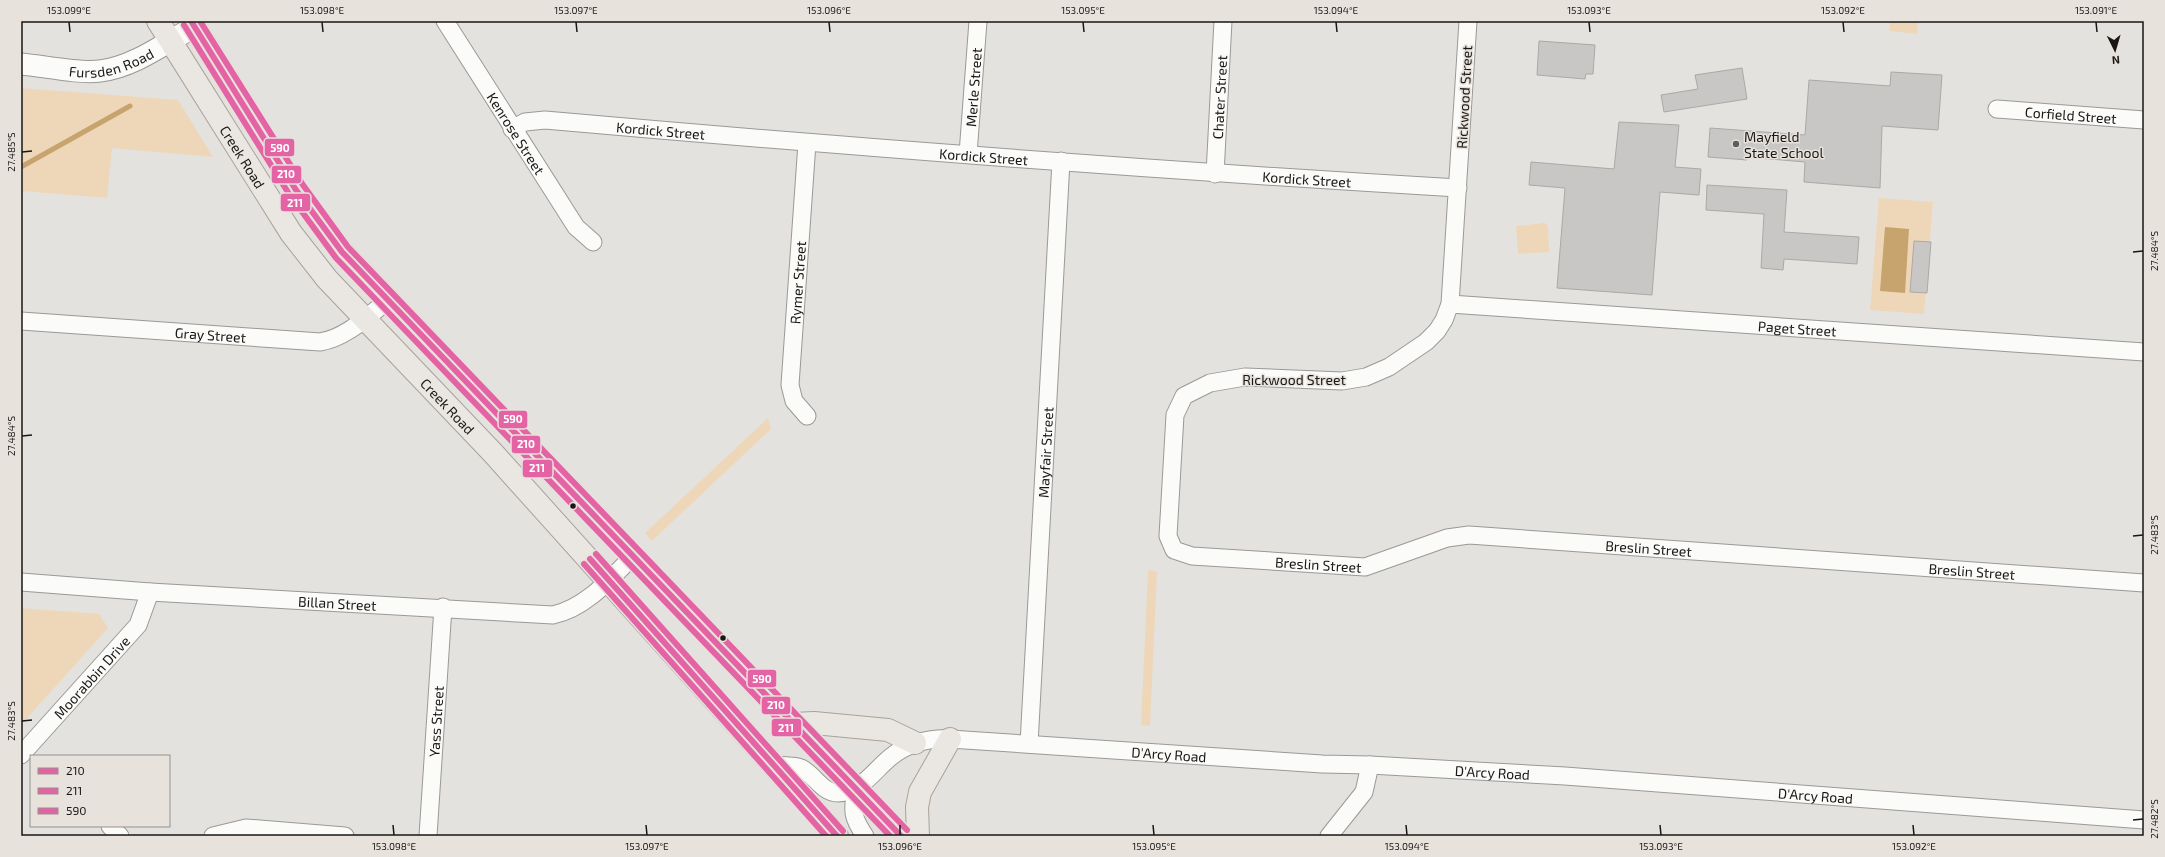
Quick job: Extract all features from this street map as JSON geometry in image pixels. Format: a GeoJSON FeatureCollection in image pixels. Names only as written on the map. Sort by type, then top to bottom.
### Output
{"type":"FeatureCollection","features":[{"type":"Feature","properties":{"kind":"main road","name":"Creek Road"},"geometry":{"type":"LineString","coordinates":[[158,21],[291,233],[327,279],[493,453],[838,836]]}},
{"type":"Feature","properties":{"kind":"main road","name":"Creek Road"},"geometry":{"type":"LineString","coordinates":[[192,24],[309,210],[342,252],[387,301],[634,556],[901,836]]}},
{"type":"Feature","properties":{"kind":"main road"},"geometry":{"type":"LineString","coordinates":[[794,724],[814,723],[888,730],[915,743]]}},
{"type":"Feature","properties":{"kind":"main road"},"geometry":{"type":"LineString","coordinates":[[918,836],[917,807],[920,792],[950,739]]}},
{"type":"Feature","properties":{"kind":"street","name":"Kenrose Street"},"geometry":{"type":"LineString","coordinates":[[445,21],[512,129],[576,227],[593,242]]}},
{"type":"Feature","properties":{"kind":"street","name":"Merle Street"},"geometry":{"type":"LineString","coordinates":[[968,154],[978,21]]}},
{"type":"Feature","properties":{"kind":"street","name":"Chater Street"},"geometry":{"type":"LineString","coordinates":[[1215,174],[1223,21]]}},
{"type":"Feature","properties":{"kind":"street","name":"Rickwood Street"},"geometry":{"type":"LineString","coordinates":[[1168,536],[1175,414],[1184,396],[1210,383],[1245,377],[1342,381],[1366,377],[1389,366],[1426,342],[1441,326],[1450,304],[1468,21]]}},
{"type":"Feature","properties":{"kind":"street","name":"Fursden Road"},"geometry":{"type":"LineString","coordinates":[[21,64],[100,71],[124,64],[170,40],[192,24]]}},
{"type":"Feature","properties":{"kind":"street","name":"Corfield Street"},"geometry":{"type":"LineString","coordinates":[[1998,109],[2144,120]]}},
{"type":"Feature","properties":{"kind":"street","name":"Kordick Street"},"geometry":{"type":"LineString","coordinates":[[512,129],[525,122],[545,120],[807,143],[1061,161],[1215,174],[1458,188]]}},
{"type":"Feature","properties":{"kind":"street","name":"Rymer Street"},"geometry":{"type":"LineString","coordinates":[[807,143],[790,385],[794,402],[807,416]]}},
{"type":"Feature","properties":{"kind":"street","name":"Mayfair Street"},"geometry":{"type":"LineString","coordinates":[[1029,744],[1061,161]]}},
{"type":"Feature","properties":{"kind":"street","name":"Gray Street"},"geometry":{"type":"LineString","coordinates":[[21,321],[320,342],[333,338],[365,318],[387,301]]}},
{"type":"Feature","properties":{"kind":"street","name":"Paget Street"},"geometry":{"type":"LineString","coordinates":[[1450,304],[2144,352]]}},
{"type":"Feature","properties":{"kind":"street","name":"Breslin Street"},"geometry":{"type":"LineString","coordinates":[[1168,536],[1174,550],[1192,556],[1365,567],[1447,538],[1469,535],[2144,584]]}},
{"type":"Feature","properties":{"kind":"street","name":"Billan Street"},"geometry":{"type":"LineString","coordinates":[[21,582],[150,592],[443,607],[553,615],[569,610],[579,604],[609,580],[634,556]]}},
{"type":"Feature","properties":{"kind":"street","name":"Moorabbin Drive"},"geometry":{"type":"LineString","coordinates":[[27,753],[138,625],[150,592]]}},
{"type":"Feature","properties":{"kind":"street","name":"Yass Street"},"geometry":{"type":"LineString","coordinates":[[428,836],[443,607]]}},
{"type":"Feature","properties":{"kind":"street","name":"D'Arcy Road"},"geometry":{"type":"LineString","coordinates":[[856,789],[891,756],[915,743],[933,739],[950,739],[1322,764],[1370,764],[1573,777],[2144,820]]}},
{"type":"Feature","properties":{"kind":"street"},"geometry":{"type":"LineString","coordinates":[[1329,836],[1364,792],[1370,764]]}},
{"type":"Feature","properties":{"kind":"street"},"geometry":{"type":"LineString","coordinates":[[773,765],[801,768],[829,791],[835,793],[856,789],[853,812],[856,823],[865,836]]}},
{"type":"Feature","properties":{"kind":"street"},"geometry":{"type":"LineString","coordinates":[[111,827],[120,836]]}},
{"type":"Feature","properties":{"kind":"street"},"geometry":{"type":"LineString","coordinates":[[213,836],[246,828],[345,836]]}},
{"type":"Feature","properties":{"kind":"shaded area"},"geometry":{"type":"Polygon","coordinates":[[[1890,21],[1918,21],[1917,34],[1889,31],[1890,21]]]}},
{"type":"Feature","properties":{"kind":"shaded area"},"geometry":{"type":"Polygon","coordinates":[[[21,88],[178,100],[213,157],[112,148],[107,198],[21,191],[21,88]]]}},
{"type":"Feature","properties":{"kind":"shaded area"},"geometry":{"type":"Polygon","coordinates":[[[1879,198],[1933,202],[1924,314],[1870,310],[1879,198]]]}},
{"type":"Feature","properties":{"kind":"shaded area"},"geometry":{"type":"Polygon","coordinates":[[[1545,223],[1548,226],[1549,252],[1518,254],[1516,226],[1545,223]]]}},
{"type":"Feature","properties":{"kind":"shaded area"},"geometry":{"type":"Polygon","coordinates":[[[1885,227],[1909,229],[1905,293],[1880,291],[1885,227]]]}},
{"type":"Feature","properties":{"kind":"shaded area"},"geometry":{"type":"Polygon","coordinates":[[[768,418],[771,429],[652,541],[645,533],[768,418]]]}},
{"type":"Feature","properties":{"kind":"shaded area"},"geometry":{"type":"Polygon","coordinates":[[[1148,570],[1157,572],[1150,726],[1141,725],[1148,570]]]}},
{"type":"Feature","properties":{"kind":"shaded area"},"geometry":{"type":"Polygon","coordinates":[[[21,608],[99,614],[108,628],[21,725],[21,608]]]}},
{"type":"Feature","properties":{"kind":"building"},"geometry":{"type":"Polygon","coordinates":[[[1539,41],[1595,45],[1593,74],[1586,74],[1585,79],[1537,75],[1539,41]]]}},
{"type":"Feature","properties":{"kind":"building"},"geometry":{"type":"Polygon","coordinates":[[[1742,68],[1747,99],[1664,112],[1661,95],[1698,89],[1695,75],[1742,68]]]}},
{"type":"Feature","properties":{"kind":"building"},"geometry":{"type":"Polygon","coordinates":[[[1891,72],[1942,75],[1938,130],[1882,126],[1880,188],[1804,182],[1805,162],[1747,157],[1747,160],[1708,157],[1710,128],[1805,135],[1809,80],[1890,86],[1891,72]]]}},
{"type":"Feature","properties":{"kind":"building"},"geometry":{"type":"Polygon","coordinates":[[[1619,122],[1679,125],[1675,167],[1701,169],[1699,195],[1660,192],[1652,295],[1557,288],[1565,188],[1529,185],[1531,162],[1614,169],[1619,122]]]}},
{"type":"Feature","properties":{"kind":"building"},"geometry":{"type":"Polygon","coordinates":[[[1707,185],[1787,190],[1784,232],[1859,237],[1857,264],[1784,259],[1783,270],[1761,268],[1764,214],[1706,210],[1707,185]]]}},
{"type":"Feature","properties":{"kind":"building"},"geometry":{"type":"Polygon","coordinates":[[[1914,241],[1931,242],[1927,293],[1910,292],[1914,241]]]}},
{"type":"Feature","properties":{"kind":"waterway"},"geometry":{"type":"LineString","coordinates":[[21,167],[130,106]]}},
{"type":"Feature","properties":{"kind":"transit line","name":"210"},"geometry":{"type":"LineString","coordinates":[[191,21],[296,190],[342,252],[901,836]]}},
{"type":"Feature","properties":{"kind":"transit line","name":"590"},"geometry":{"type":"LineString","coordinates":[[200,21],[303,185],[348,247],[907,830]]}},
{"type":"Feature","properties":{"kind":"transit line","name":"211"},"geometry":{"type":"LineString","coordinates":[[184,25],[289,194],[336,258],[890,836]]}},
{"type":"Feature","properties":{"kind":"transit line","name":"590"},"geometry":{"type":"LineString","coordinates":[[596,554],[843,831]]}},
{"type":"Feature","properties":{"kind":"transit line","name":"210"},"geometry":{"type":"LineString","coordinates":[[590,559],[837,836]]}},
{"type":"Feature","properties":{"kind":"transit line","name":"211"},"geometry":{"type":"LineString","coordinates":[[584,564],[826,836]]}},
{"type":"Feature","properties":{"kind":"place","name":"Mayfield State School"},"geometry":{"type":"Point","coordinates":[1736,144]}}]}
